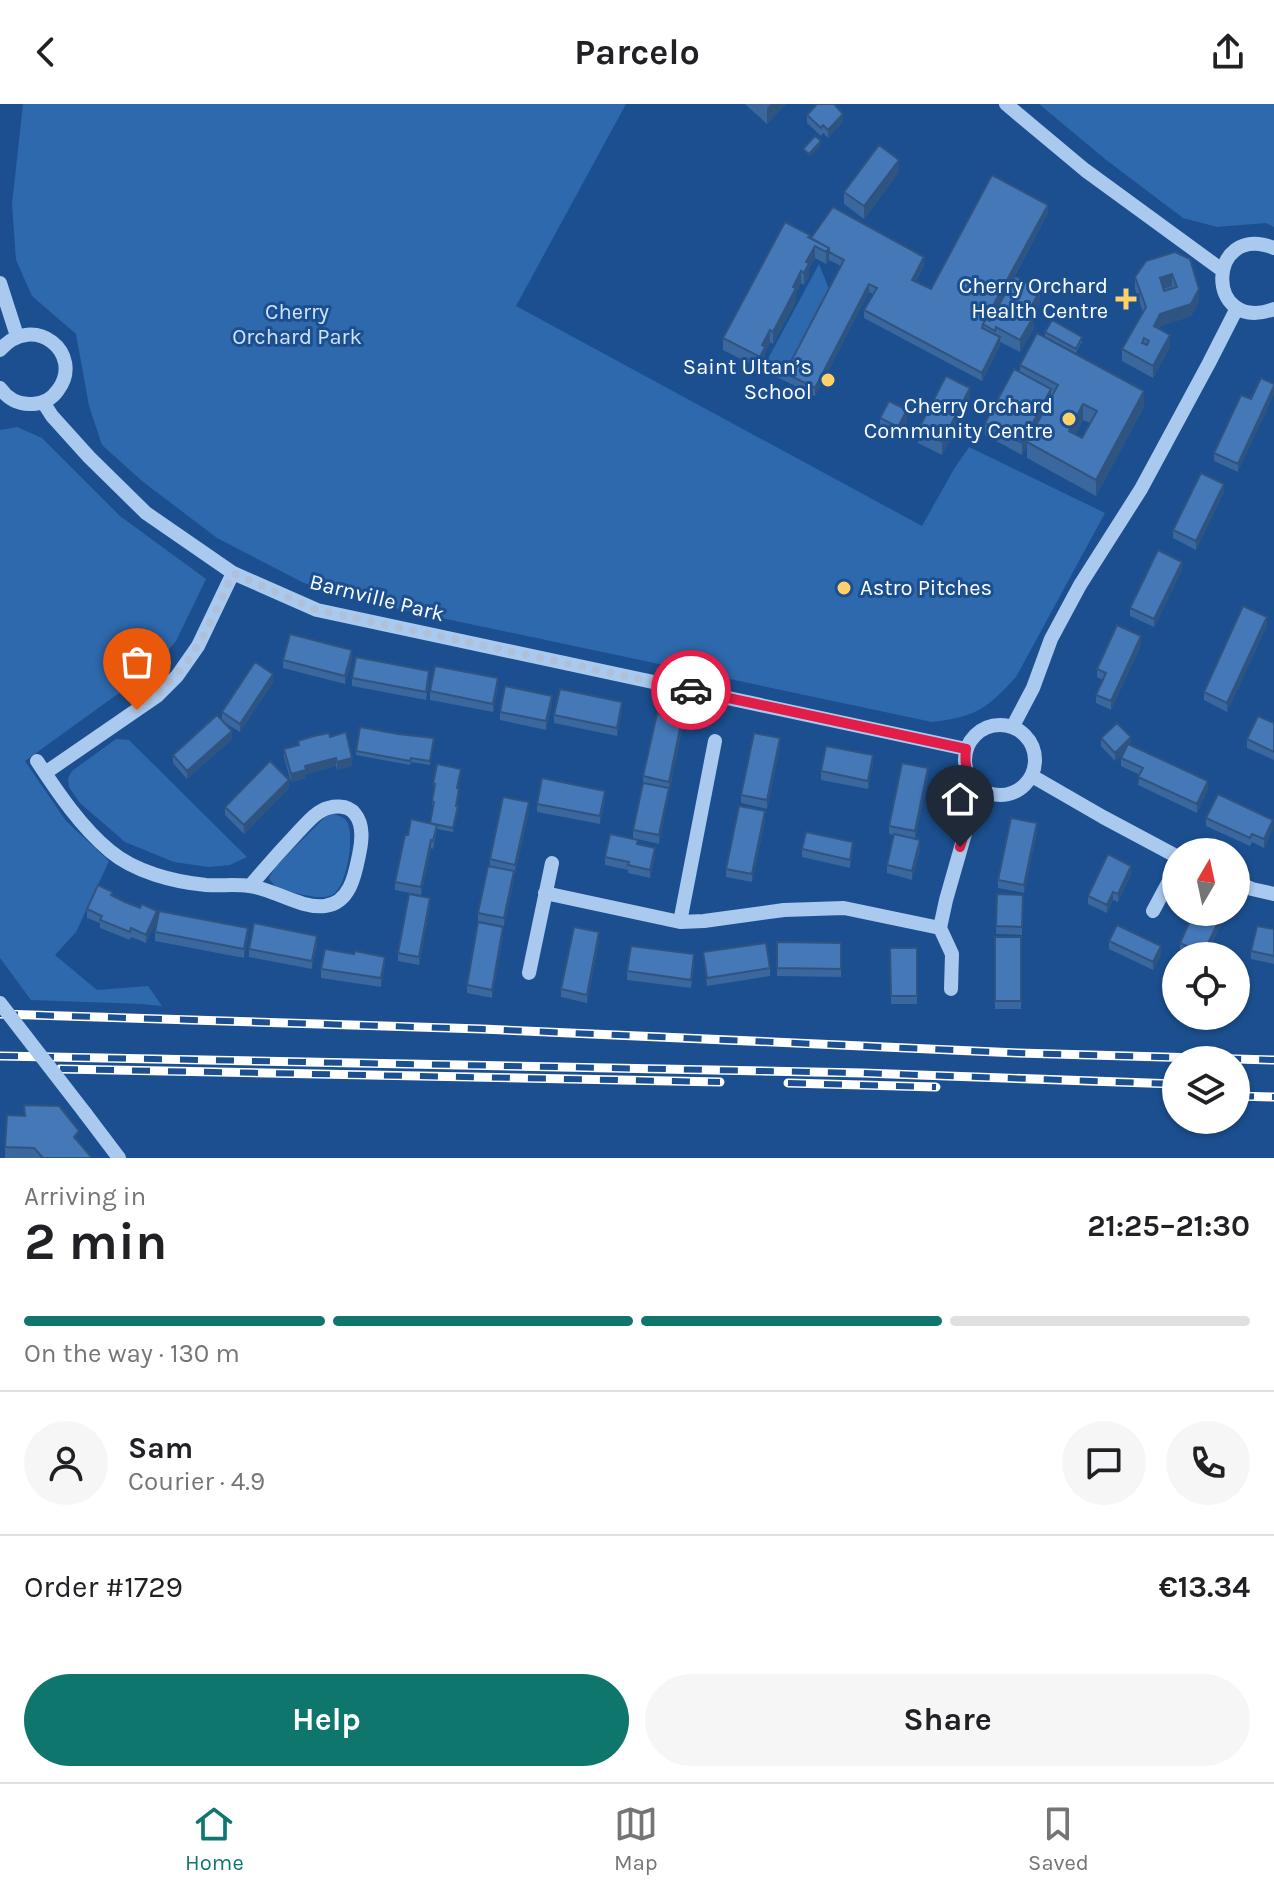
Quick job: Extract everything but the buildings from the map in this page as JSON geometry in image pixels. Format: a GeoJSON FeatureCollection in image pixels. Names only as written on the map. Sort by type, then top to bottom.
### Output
{"type":"FeatureCollection","features":[{"type":"Feature","properties":{"kind":"street"},"geometry":{"type":"LineString","coordinates":[[1006,104],[1085,170],[1222,270]]}},
{"type":"Feature","properties":{"kind":"street"},"geometry":{"type":"LineString","coordinates":[[1274,248],[1263,243],[1248,244],[1232,253],[1222,270],[1226,297],[1237,308],[1252,314],[1274,309]]}},
{"type":"Feature","properties":{"kind":"street"},"geometry":{"type":"LineString","coordinates":[[0,283],[17,336]]}},
{"type":"Feature","properties":{"kind":"street"},"geometry":{"type":"LineString","coordinates":[[1013,726],[1033,688],[1051,639],[1141,489],[1237,308]]}},
{"type":"Feature","properties":{"kind":"street"},"geometry":{"type":"LineString","coordinates":[[0,350],[17,336],[41,336],[52,342],[65,362],[61,386],[54,396],[43,402],[21,404],[1,391]]}},
{"type":"Feature","properties":{"kind":"street","name":"Barnville Park"},"geometry":{"type":"LineString","coordinates":[[43,402],[89,457],[146,513],[233,573],[317,610],[966,749]]}},
{"type":"Feature","properties":{"kind":"street"},"geometry":{"type":"LineString","coordinates":[[233,573],[198,646],[177,676],[157,696],[41,767],[94,836],[111,852],[140,869],[204,885],[250,886],[300,903],[326,906],[344,898],[354,879],[361,842],[358,817],[351,809],[342,807],[324,809],[314,815],[250,886]]}},
{"type":"Feature","properties":{"kind":"street"},"geometry":{"type":"LineString","coordinates":[[1001,724],[1013,726],[1031,741],[1036,764],[1032,776],[1018,791],[1008,795],[987,793],[978,788],[966,770],[966,749],[979,731],[1001,724]]}},
{"type":"Feature","properties":{"kind":"street"},"geometry":{"type":"LineString","coordinates":[[680,922],[715,741]]}},
{"type":"Feature","properties":{"kind":"street"},"geometry":{"type":"LineString","coordinates":[[1032,776],[1162,849]]}},
{"type":"Feature","properties":{"kind":"street"},"geometry":{"type":"LineString","coordinates":[[951,989],[952,954],[940,928],[978,788]]}},
{"type":"Feature","properties":{"kind":"street"},"geometry":{"type":"LineString","coordinates":[[529,973],[552,863]]}},
{"type":"Feature","properties":{"kind":"street"},"geometry":{"type":"LineString","coordinates":[[1250,888],[1274,894]]}},
{"type":"Feature","properties":{"kind":"street"},"geometry":{"type":"LineString","coordinates":[[545,893],[680,922],[784,910],[844,908],[940,928]]}},
{"type":"Feature","properties":{"kind":"street"},"geometry":{"type":"LineString","coordinates":[[1153,911],[1162,894]]}},
{"type":"Feature","properties":{"kind":"street"},"geometry":{"type":"LineString","coordinates":[[0,1003],[119,1158]]}},
{"type":"Feature","properties":{"kind":"green space","name":"Cherry Orchard Park"},"geometry":{"type":"Polygon","coordinates":[[[23,104],[626,104],[516,306],[922,526],[969,447],[1105,513],[1016,677],[979,710],[932,722],[338,596],[302,582],[217,538],[142,481],[102,445],[89,406],[76,334],[32,296],[16,260],[12,204],[23,104]]]}},
{"type":"Feature","properties":{"kind":"green space"},"geometry":{"type":"Polygon","coordinates":[[[1039,104],[1274,104],[1274,227],[1266,223],[1217,227],[1183,218],[1039,104]]]}},
{"type":"Feature","properties":{"kind":"green space"},"geometry":{"type":"Polygon","coordinates":[[[819,264],[831,294],[785,381],[762,370],[819,264]]]}},
{"type":"Feature","properties":{"kind":"green space"},"geometry":{"type":"Polygon","coordinates":[[[17,427],[42,438],[120,516],[206,579],[176,641],[151,670],[25,761],[66,821],[109,861],[76,932],[55,955],[97,990],[148,986],[162,1006],[31,1000],[0,958],[0,430],[17,427]]]}},
{"type":"Feature","properties":{"kind":"green space"},"geometry":{"type":"Polygon","coordinates":[[[116,739],[129,740],[247,857],[230,865],[208,867],[174,862],[125,842],[80,803],[69,787],[68,778],[72,771],[116,739]]]}},
{"type":"Feature","properties":{"kind":"green space"},"geometry":{"type":"Polygon","coordinates":[[[333,814],[345,820],[350,831],[348,862],[337,890],[332,895],[318,897],[287,891],[271,882],[269,878],[276,866],[325,817],[333,814]]]}},
{"type":"Feature","properties":{"kind":"railway"},"geometry":{"type":"LineString","coordinates":[[0,1014],[482,1029],[1018,1053],[1274,1060]]}},
{"type":"Feature","properties":{"kind":"railway"},"geometry":{"type":"LineString","coordinates":[[0,1056],[863,1073],[1162,1084]]}},
{"type":"Feature","properties":{"kind":"railway"},"geometry":{"type":"LineString","coordinates":[[60,1069],[720,1082]]}},
{"type":"Feature","properties":{"kind":"railway"},"geometry":{"type":"LineString","coordinates":[[788,1083],[936,1087]]}},
{"type":"Feature","properties":{"kind":"railway"},"geometry":{"type":"LineString","coordinates":[[1250,1096],[1274,1097]]}},
{"type":"Feature","properties":{"kind":"way so far"},"geometry":{"type":"LineString","coordinates":[[137,710],[157,696],[188,663],[233,573],[317,610],[691,690]]}},
{"type":"Feature","properties":{"kind":"place","name":"Cherry Orchard Health Centre"},"geometry":{"type":"Point","coordinates":[1126,299]}},
{"type":"Feature","properties":{"kind":"place","name":"Saint Ultan’s School"},"geometry":{"type":"Point","coordinates":[828,380]}},
{"type":"Feature","properties":{"kind":"place","name":"Cherry Orchard Community Centre"},"geometry":{"type":"Point","coordinates":[1069,419]}},
{"type":"Feature","properties":{"kind":"place","name":"Astro Pitches"},"geometry":{"type":"Point","coordinates":[844,588]}},
{"type":"Feature","properties":{"kind":"route"},"geometry":{"type":"LineString","coordinates":[[691,690],[966,749],[966,770],[978,788],[960,847]]}}]}
